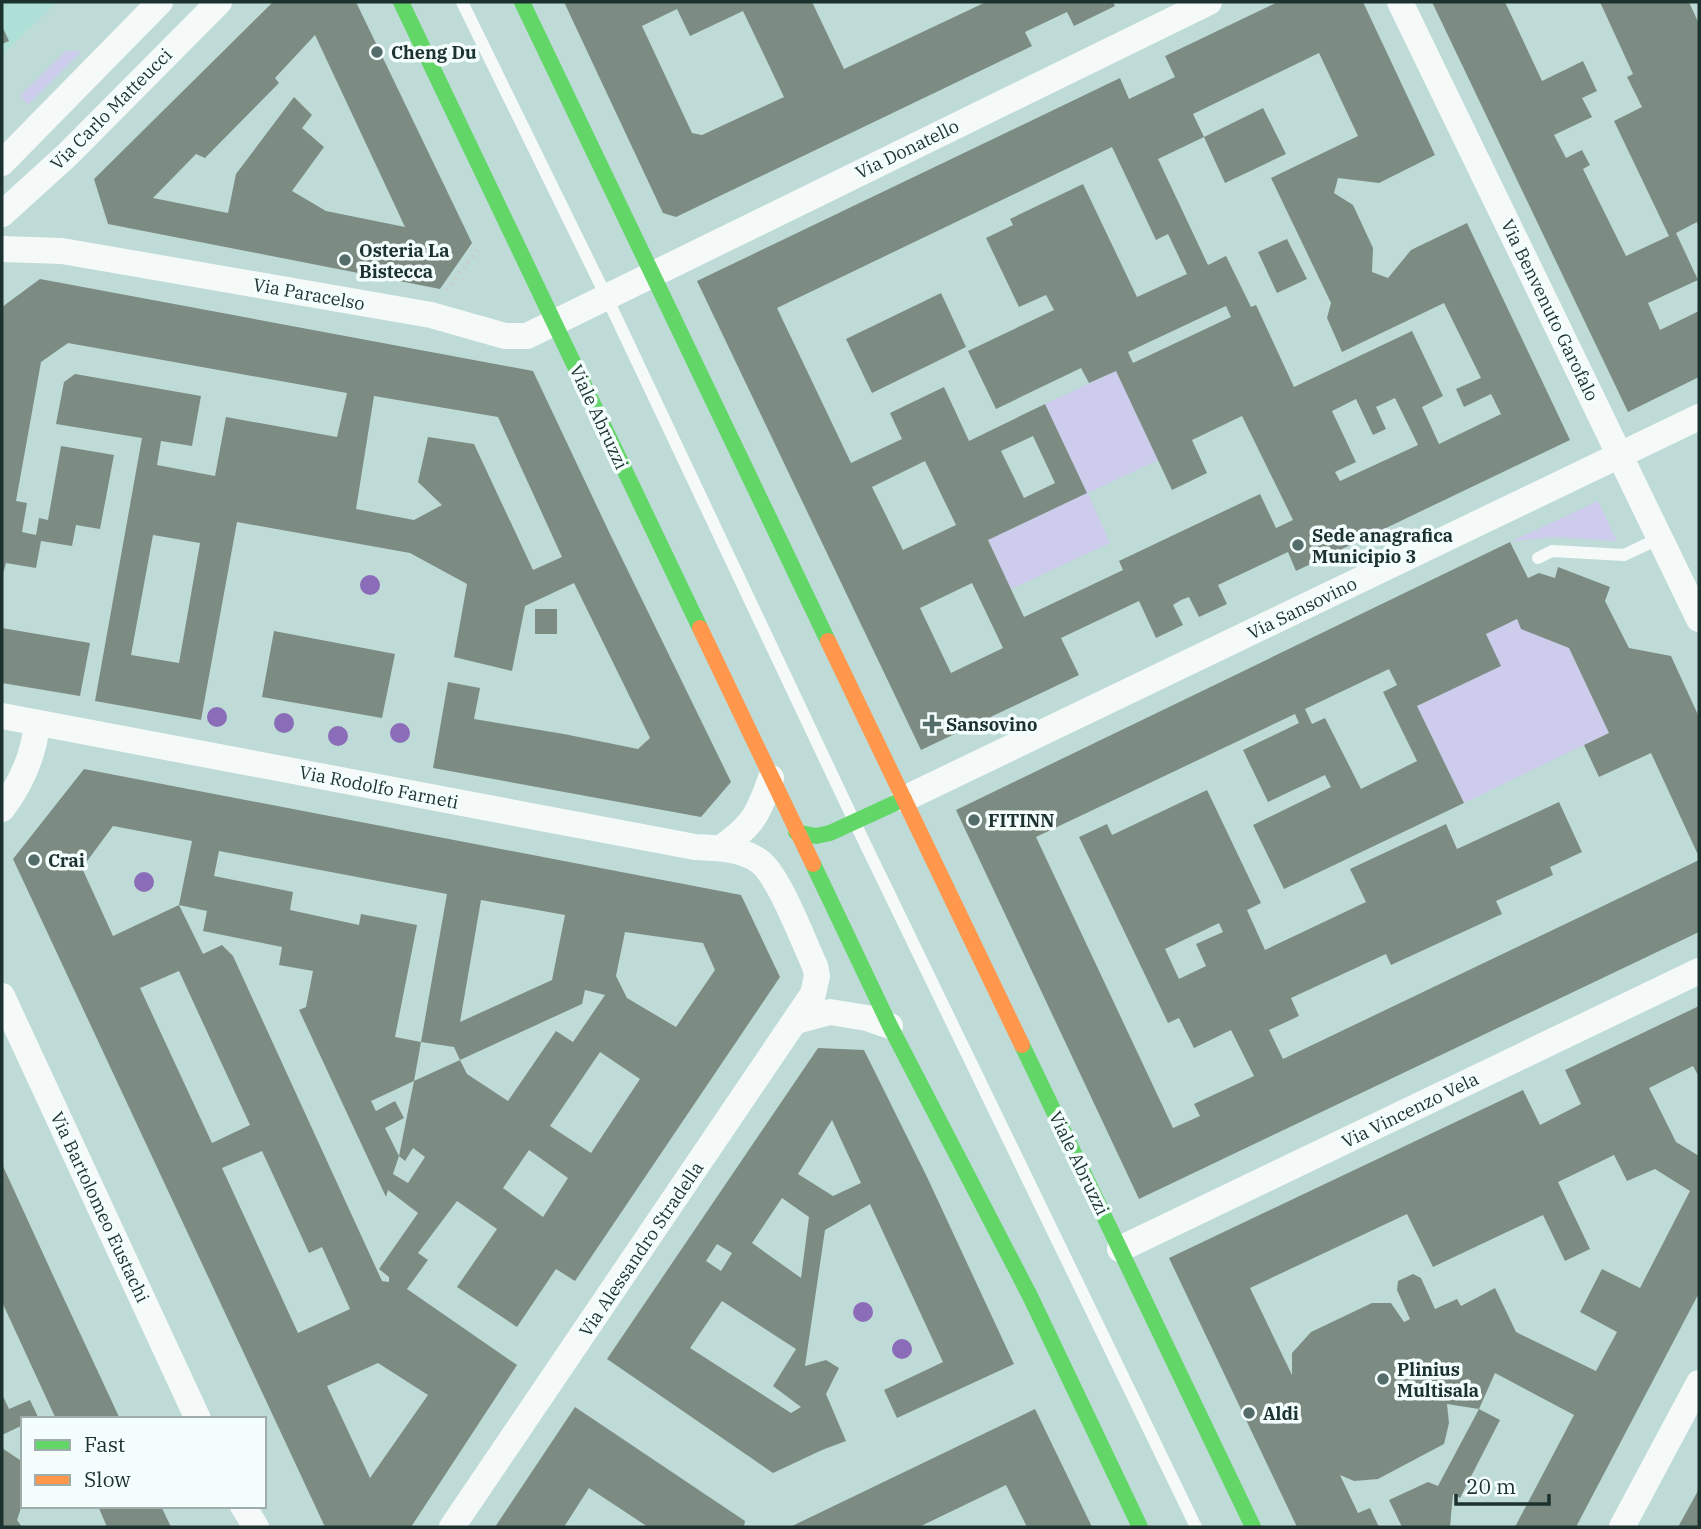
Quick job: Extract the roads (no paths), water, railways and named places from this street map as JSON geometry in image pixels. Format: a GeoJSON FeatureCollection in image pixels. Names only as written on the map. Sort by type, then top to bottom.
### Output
{"type":"FeatureCollection","features":[{"type":"Feature","properties":{"kind":"main road","name":"Viale Abruzzi"},"geometry":{"type":"LineString","coordinates":[[401,2],[890,1026],[1030,1296],[1140,1527]]}},
{"type":"Feature","properties":{"kind":"main road","name":"Viale Abruzzi"},"geometry":{"type":"LineString","coordinates":[[522,2],[1254,1527]]}},
{"type":"Feature","properties":{"kind":"main road"},"geometry":{"type":"LineString","coordinates":[[796,832],[816,836],[855,823],[904,799]]}},
{"type":"Feature","properties":{"kind":"street"},"geometry":{"type":"LineString","coordinates":[[2,163],[160,2]]}},
{"type":"Feature","properties":{"kind":"street","name":"Via Carlo Matteucci"},"geometry":{"type":"LineString","coordinates":[[2,214],[67,155],[219,2]]}},
{"type":"Feature","properties":{"kind":"street","name":"Via Donatello"},"geometry":{"type":"LineString","coordinates":[[607,298],[1209,2]]}},
{"type":"Feature","properties":{"kind":"street","name":"Via Benvenuto Garofalo"},"geometry":{"type":"LineString","coordinates":[[1400,2],[1699,619]]}},
{"type":"Feature","properties":{"kind":"street","name":"Via Paracelso"},"geometry":{"type":"LineString","coordinates":[[2,249],[75,253],[431,315],[505,335],[527,336],[607,298]]}},
{"type":"Feature","properties":{"kind":"street","name":"Via Sansovino"},"geometry":{"type":"LineString","coordinates":[[904,799],[1699,417]]}},
{"type":"Feature","properties":{"kind":"street","name":"Via Rodolfo Farneti"},"geometry":{"type":"LineString","coordinates":[[2,716],[695,847],[721,848],[758,860],[773,877],[815,966]]}},
{"type":"Feature","properties":{"kind":"street"},"geometry":{"type":"LineString","coordinates":[[2,809],[16,791],[35,742],[37,723]]}},
{"type":"Feature","properties":{"kind":"street"},"geometry":{"type":"LineString","coordinates":[[721,848],[752,822],[771,778]]}},
{"type":"Feature","properties":{"kind":"street","name":"Via Alessandro Stradella"},"geometry":{"type":"LineString","coordinates":[[452,1527],[796,1021],[813,994],[817,976],[815,966]]}},
{"type":"Feature","properties":{"kind":"street","name":"Via Vincenzo Vela"},"geometry":{"type":"LineString","coordinates":[[1120,1250],[1699,971]]}},
{"type":"Feature","properties":{"kind":"street","name":"Via Bartolomeo Eustachi"},"geometry":{"type":"LineString","coordinates":[[2,996],[197,1417]]}},
{"type":"Feature","properties":{"kind":"street"},"geometry":{"type":"LineString","coordinates":[[796,1021],[830,1012],[867,1018],[890,1026]]}},
{"type":"Feature","properties":{"kind":"street"},"geometry":{"type":"LineString","coordinates":[[1622,1527],[1699,1383]]}},
{"type":"Feature","properties":{"kind":"street"},"geometry":{"type":"LineString","coordinates":[[237,1508],[244,1527]]}},
{"type":"Feature","properties":{"kind":"street"},"geometry":{"type":"LineString","coordinates":[[244,1508],[256,1527]]}},
{"type":"Feature","properties":{"kind":"lane"},"geometry":{"type":"LineString","coordinates":[[462,2],[607,298],[855,823],[1196,1527]]}},
{"type":"Feature","properties":{"kind":"lane"},"geometry":{"type":"LineString","coordinates":[[1538,558],[1552,551],[1624,555],[1660,538]]}},
{"type":"Feature","properties":{"kind":"place","name":"Cheng Du"},"geometry":{"type":"Point","coordinates":[377,52]}},
{"type":"Feature","properties":{"kind":"place","name":"Osteria La Bistecca"},"geometry":{"type":"Point","coordinates":[345,260]}},
{"type":"Feature","properties":{"kind":"place","name":"Sede anagrafica Municipio 3"},"geometry":{"type":"Point","coordinates":[1298,545]}},
{"type":"Feature","properties":{"kind":"place","name":"Sansovino"},"geometry":{"type":"Point","coordinates":[932,724]}},
{"type":"Feature","properties":{"kind":"place","name":"FITINN"},"geometry":{"type":"Point","coordinates":[974,820]}},
{"type":"Feature","properties":{"kind":"place","name":"Crai"},"geometry":{"type":"Point","coordinates":[34,860]}},
{"type":"Feature","properties":{"kind":"place","name":"Plinius Multisala"},"geometry":{"type":"Point","coordinates":[1383,1379]}},
{"type":"Feature","properties":{"kind":"place","name":"Aldi"},"geometry":{"type":"Point","coordinates":[1249,1413]}}]}
